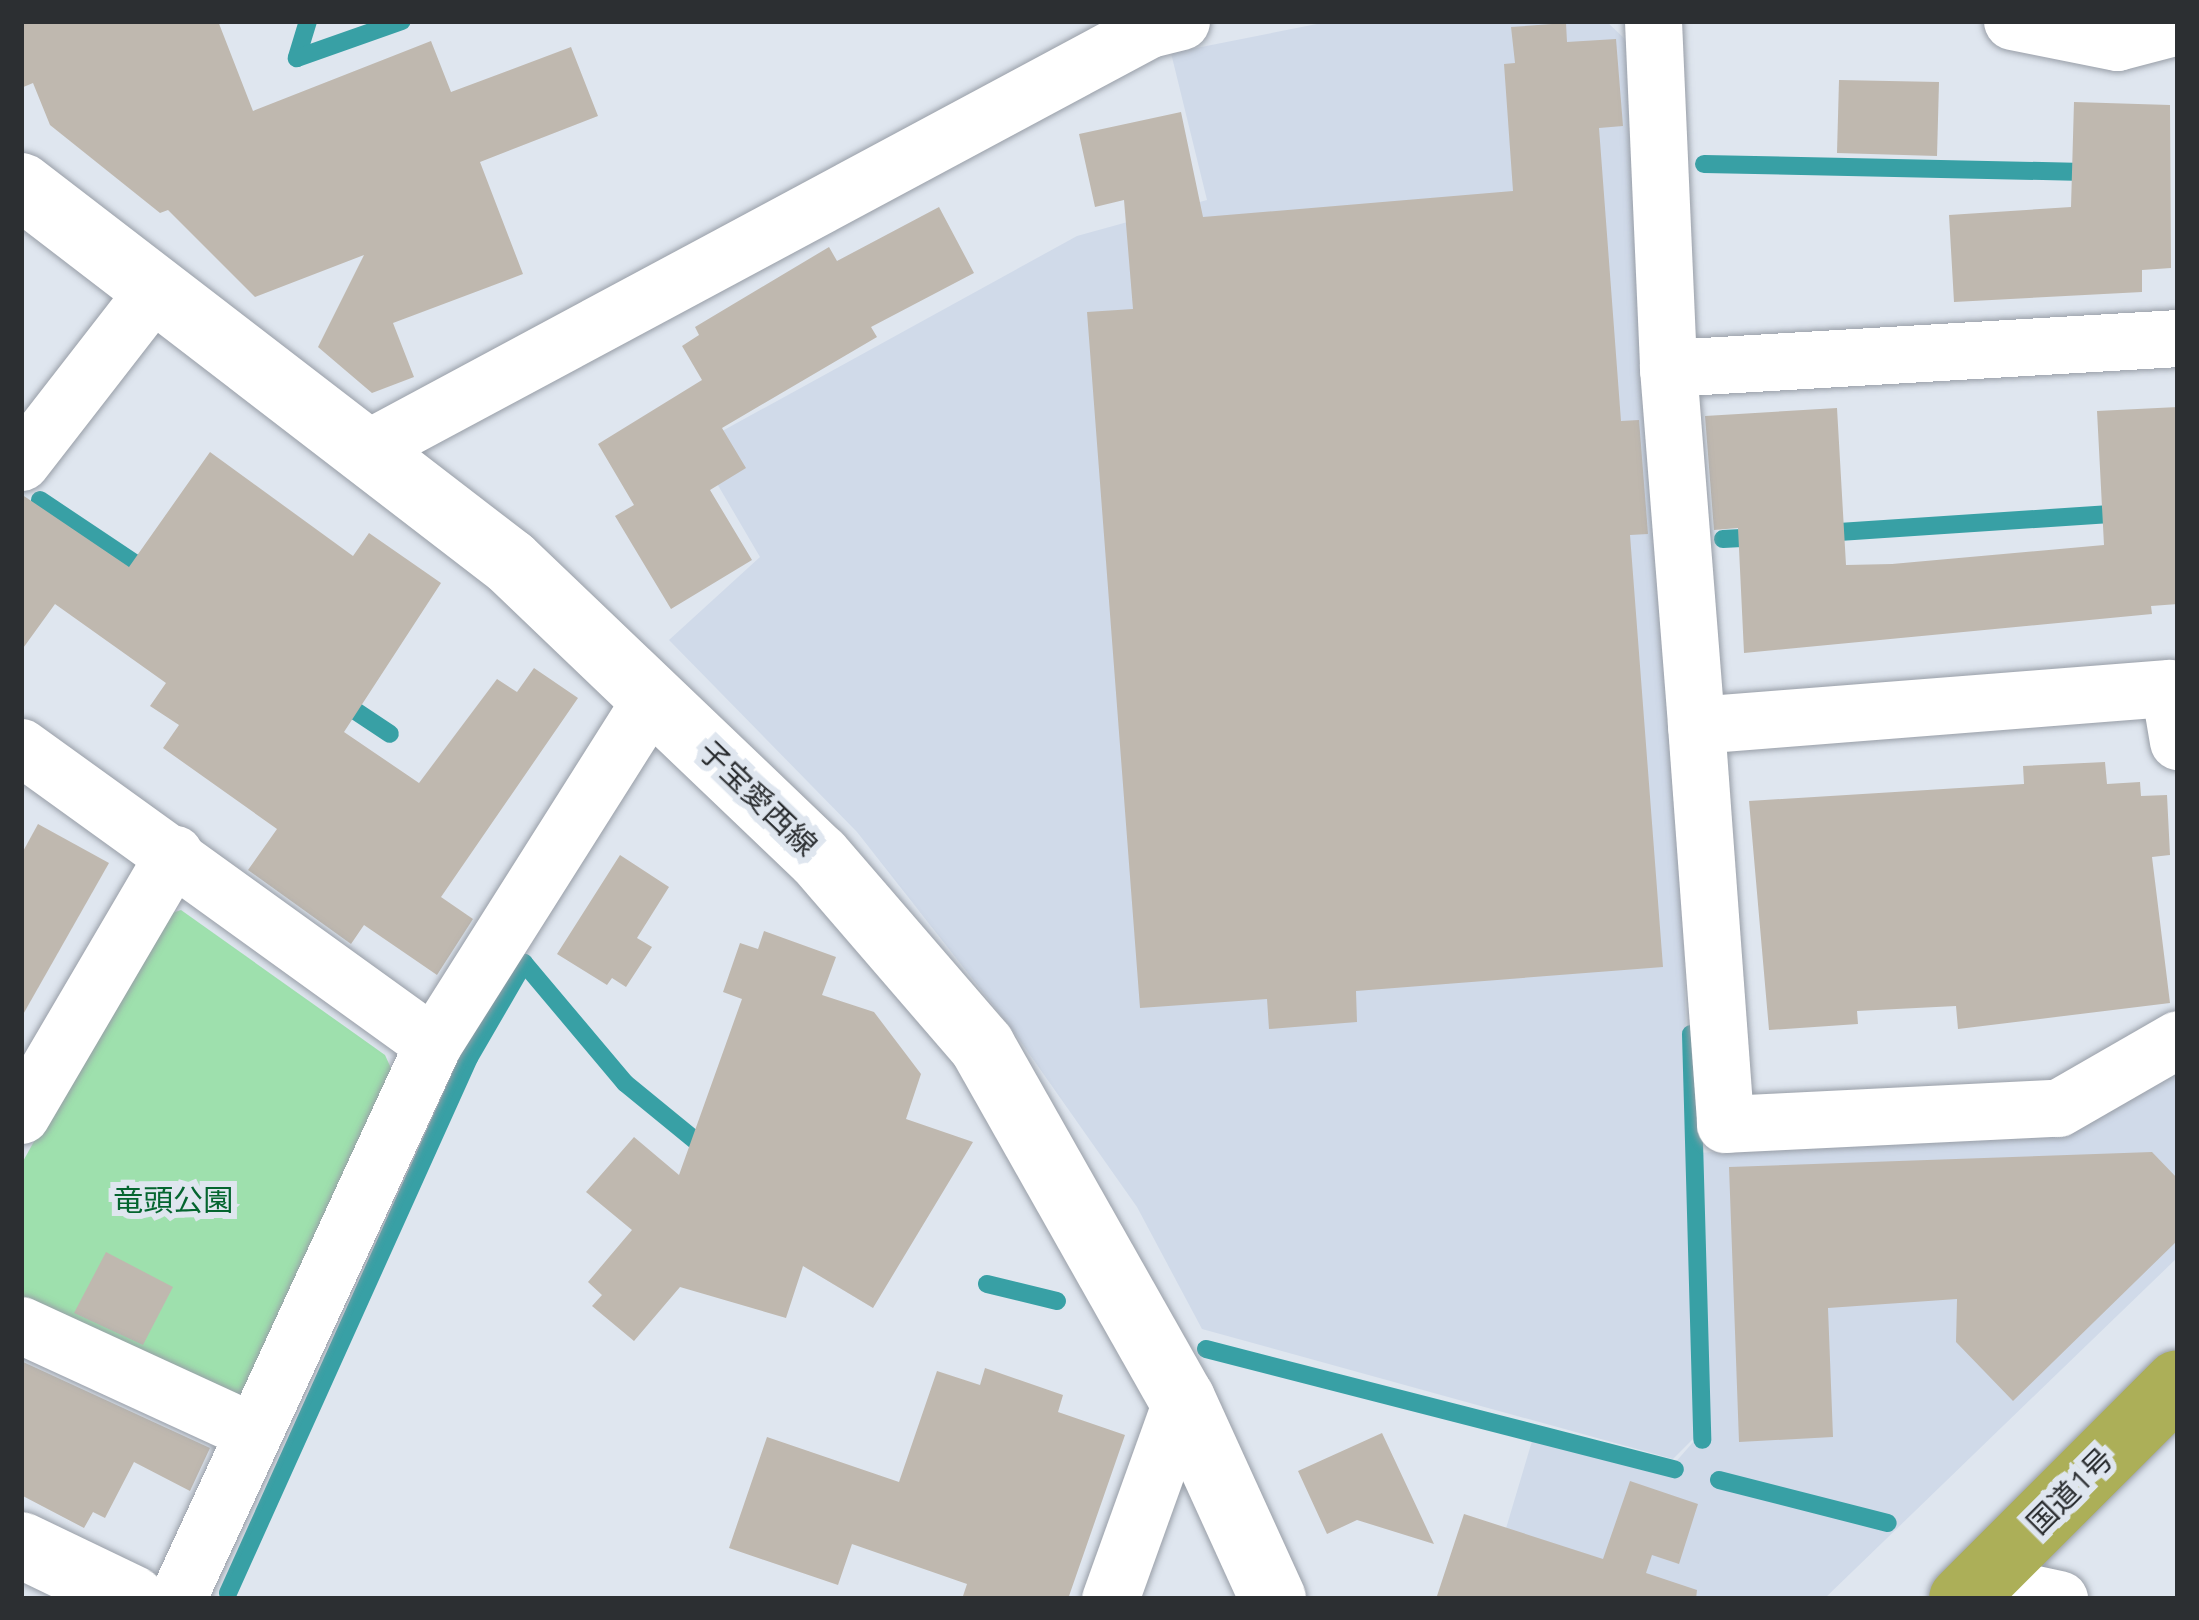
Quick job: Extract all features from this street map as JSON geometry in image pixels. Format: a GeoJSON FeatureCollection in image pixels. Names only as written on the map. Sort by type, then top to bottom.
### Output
{"type":"FeatureCollection","features":[{"type":"Feature","properties":{"kind":"highway","name":"国道1号"},"geometry":{"type":"LineString","coordinates":[[1971,1590],[2178,1383]]}},
{"type":"Feature","properties":{"kind":"main road","name":"子宝愛西線"},"geometry":{"type":"LineString","coordinates":[[21,186],[510,562],[819,857],[982,1046],[1182,1399],[1274,1599]]}},
{"type":"Feature","properties":{"kind":"main road"},"geometry":{"type":"LineString","coordinates":[[21,1545],[133,1599]]}},
{"type":"Feature","properties":{"kind":"street"},"geometry":{"type":"LineString","coordinates":[[366,449],[1149,29],[1181,21]]}},
{"type":"Feature","properties":{"kind":"street"},"geometry":{"type":"LineString","coordinates":[[1653,21],[1668,368],[1725,1124],[2058,1108],[2178,1039]]}},
{"type":"Feature","properties":{"kind":"street"},"geometry":{"type":"LineString","coordinates":[[2012,21],[2117,43],[2178,26]]}},
{"type":"Feature","properties":{"kind":"street"},"geometry":{"type":"LineString","coordinates":[[21,462],[153,292]]}},
{"type":"Feature","properties":{"kind":"street"},"geometry":{"type":"LineString","coordinates":[[1668,368],[2178,338]]}},
{"type":"Feature","properties":{"kind":"street"},"geometry":{"type":"LineString","coordinates":[[177,1599],[433,1044],[653,696]]}},
{"type":"Feature","properties":{"kind":"street"},"geometry":{"type":"LineString","coordinates":[[1696,725],[2175,705]]}},
{"type":"Feature","properties":{"kind":"street"},"geometry":{"type":"LineString","coordinates":[[21,747],[433,1044]]}},
{"type":"Feature","properties":{"kind":"street"},"geometry":{"type":"LineString","coordinates":[[21,1115],[175,854]]}},
{"type":"Feature","properties":{"kind":"street"},"geometry":{"type":"LineString","coordinates":[[21,1325],[254,1432]]}},
{"type":"Feature","properties":{"kind":"street"},"geometry":{"type":"LineString","coordinates":[[1110,1599],[1182,1399]]}},
{"type":"Feature","properties":{"kind":"street"},"geometry":{"type":"LineString","coordinates":[[1971,1590],[2059,1599]]}},
{"type":"Feature","properties":{"kind":"shaded area"},"geometry":{"type":"Polygon","coordinates":[[[1332,21],[1606,21],[1628,42],[1684,951],[1695,1437],[1673,1459],[1202,1329],[1137,1207],[1011,1028],[857,832],[669,640],[760,557],[695,446],[1077,236],[1207,200],[1171,53],[1332,21]]]}},
{"type":"Feature","properties":{"kind":"shaded area"},"geometry":{"type":"Polygon","coordinates":[[[2171,1074],[2178,1076],[2178,1257],[1824,1599],[1485,1599],[1532,1441],[1666,1473],[1701,1433],[1695,1153],[2060,1136],[2171,1074]]]}},
{"type":"Feature","properties":{"kind":"green space","name":"竜頭公園"},"geometry":{"type":"Polygon","coordinates":[[[181,910],[385,1055],[395,1077],[246,1405],[21,1307],[21,1165],[157,918],[181,910]]]}},
{"type":"Feature","properties":{"kind":"building"},"geometry":{"type":"Polygon","coordinates":[[[21,21],[218,21],[253,111],[431,41],[451,92],[571,47],[598,116],[480,162],[523,274],[393,323],[414,377],[372,393],[318,347],[364,255],[255,297],[168,210],[160,213],[50,125],[33,83],[21,88],[21,21]]]}},
{"type":"Feature","properties":{"kind":"building"},"geometry":{"type":"Polygon","coordinates":[[[1566,23],[1567,42],[1616,39],[1623,126],[1599,128],[1621,421],[1639,420],[1648,534],[1630,535],[1663,967],[1356,991],[1357,1022],[1269,1029],[1267,999],[1140,1008],[1087,312],[1133,309],[1124,200],[1095,207],[1079,134],[1181,112],[1203,217],[1513,191],[1504,64],[1515,63],[1511,27],[1566,23]]]}},
{"type":"Feature","properties":{"kind":"building"},"geometry":{"type":"Polygon","coordinates":[[[1839,80],[1939,82],[1937,156],[1837,153],[1839,80]]]}},
{"type":"Feature","properties":{"kind":"building"},"geometry":{"type":"Polygon","coordinates":[[[2074,102],[2170,105],[2171,268],[2142,270],[2142,292],[1954,302],[1949,215],[2071,207],[2074,102]]]}},
{"type":"Feature","properties":{"kind":"building"},"geometry":{"type":"Polygon","coordinates":[[[939,207],[974,273],[871,327],[877,337],[722,428],[746,468],[710,490],[752,560],[671,609],[615,516],[634,505],[598,444],[702,380],[682,346],[699,335],[695,327],[829,247],[837,261],[939,207]]]}},
{"type":"Feature","properties":{"kind":"building"},"geometry":{"type":"Polygon","coordinates":[[[2178,407],[2178,604],[2151,606],[2152,614],[1744,653],[1738,528],[1714,530],[1705,416],[1837,408],[1846,565],[2104,545],[2097,411],[2178,407]]]}},
{"type":"Feature","properties":{"kind":"building"},"geometry":{"type":"Polygon","coordinates":[[[210,452],[353,556],[369,533],[441,583],[344,732],[419,783],[497,679],[517,692],[534,668],[578,698],[441,897],[473,919],[437,975],[364,925],[351,944],[248,870],[277,829],[163,748],[179,725],[150,706],[166,683],[55,604],[21,651],[21,494],[129,567],[210,452]]]}},
{"type":"Feature","properties":{"kind":"building"},"geometry":{"type":"Polygon","coordinates":[[[2105,762],[2107,784],[2140,782],[2141,796],[2167,795],[2170,855],[2152,857],[2170,1003],[1958,1029],[1956,1006],[1857,1011],[1858,1024],[1769,1030],[1749,801],[2024,784],[2023,766],[2105,762]]]}},
{"type":"Feature","properties":{"kind":"building"},"geometry":{"type":"Polygon","coordinates":[[[38,824],[109,863],[21,1018],[21,855],[38,824]]]}},
{"type":"Feature","properties":{"kind":"building"},"geometry":{"type":"Polygon","coordinates":[[[620,855],[669,887],[637,938],[652,947],[626,987],[612,978],[607,985],[557,954],[620,855]]]}},
{"type":"Feature","properties":{"kind":"building"},"geometry":{"type":"Polygon","coordinates":[[[764,931],[836,957],[822,995],[874,1012],[921,1074],[906,1119],[973,1142],[873,1308],[803,1266],[786,1318],[680,1287],[634,1341],[592,1306],[602,1295],[588,1282],[632,1230],[586,1192],[634,1137],[679,1175],[742,999],[723,992],[740,943],[758,949],[764,931]]]}},
{"type":"Feature","properties":{"kind":"building"},"geometry":{"type":"Polygon","coordinates":[[[2152,1152],[2178,1179],[2178,1240],[2013,1401],[1956,1342],[1957,1299],[1828,1308],[1833,1437],[1739,1442],[1729,1167],[2152,1152]]]}},
{"type":"Feature","properties":{"kind":"building"},"geometry":{"type":"Polygon","coordinates":[[[106,1252],[173,1287],[143,1345],[74,1313],[106,1252]]]}},
{"type":"Feature","properties":{"kind":"building"},"geometry":{"type":"Polygon","coordinates":[[[21,1361],[210,1448],[190,1491],[134,1462],[105,1518],[93,1512],[84,1528],[21,1495],[21,1361]]]}},
{"type":"Feature","properties":{"kind":"building"},"geometry":{"type":"Polygon","coordinates":[[[985,1368],[1063,1395],[1058,1412],[1125,1435],[1068,1599],[962,1599],[967,1584],[852,1544],[838,1585],[729,1548],[767,1437],[899,1482],[937,1371],[980,1385],[985,1368]]]}},
{"type":"Feature","properties":{"kind":"building"},"geometry":{"type":"Polygon","coordinates":[[[1382,1433],[1434,1544],[1357,1520],[1327,1534],[1298,1471],[1382,1433]]]}},
{"type":"Feature","properties":{"kind":"building"},"geometry":{"type":"Polygon","coordinates":[[[1630,1481],[1698,1504],[1679,1564],[1652,1555],[1646,1573],[1697,1590],[1696,1599],[1436,1599],[1464,1514],[1603,1559],[1630,1481]]]}},
{"type":"Feature","properties":{"kind":"waterway"},"geometry":{"type":"LineString","coordinates":[[308,21],[297,58],[402,21]]}},
{"type":"Feature","properties":{"kind":"waterway"},"geometry":{"type":"LineString","coordinates":[[1704,164],[2095,172]]}},
{"type":"Feature","properties":{"kind":"waterway"},"geometry":{"type":"LineString","coordinates":[[40,500],[152,575]]}},
{"type":"Feature","properties":{"kind":"waterway"},"geometry":{"type":"LineString","coordinates":[[1824,533],[2125,513]]}},
{"type":"Feature","properties":{"kind":"waterway"},"geometry":{"type":"LineString","coordinates":[[1723,539],[1760,537]]}},
{"type":"Feature","properties":{"kind":"waterway"},"geometry":{"type":"LineString","coordinates":[[339,700],[390,734]]}},
{"type":"Feature","properties":{"kind":"waterway"},"geometry":{"type":"LineString","coordinates":[[228,1593],[469,1058],[524,963],[625,1083],[708,1151]]}},
{"type":"Feature","properties":{"kind":"waterway"},"geometry":{"type":"LineString","coordinates":[[1691,1034],[1702,1440]]}},
{"type":"Feature","properties":{"kind":"waterway"},"geometry":{"type":"LineString","coordinates":[[987,1284],[1057,1301]]}},
{"type":"Feature","properties":{"kind":"waterway"},"geometry":{"type":"LineString","coordinates":[[1206,1349],[1675,1469]]}},
{"type":"Feature","properties":{"kind":"waterway"},"geometry":{"type":"LineString","coordinates":[[1719,1480],[1888,1523]]}}]}
